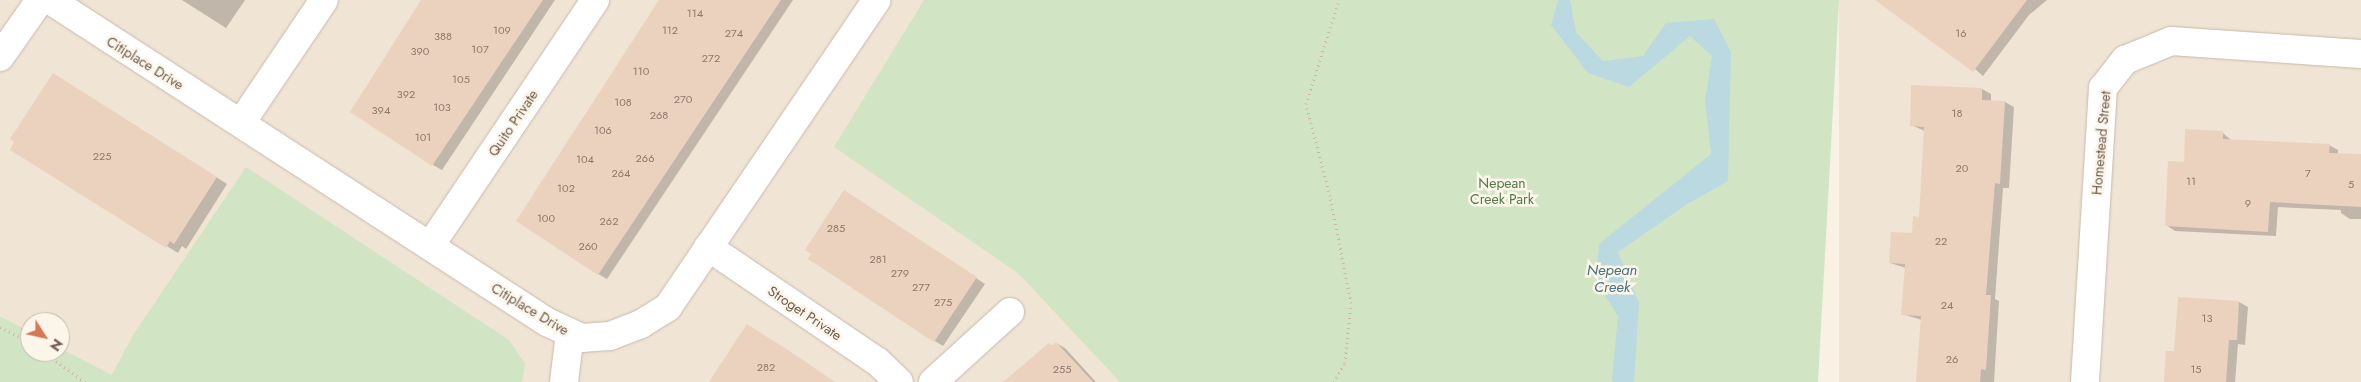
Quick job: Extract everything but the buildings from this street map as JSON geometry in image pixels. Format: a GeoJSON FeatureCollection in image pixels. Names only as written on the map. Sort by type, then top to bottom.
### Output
{"type":"FeatureCollection","features":[{"type":"Feature","properties":{"kind":"street"},"geometry":{"type":"LineString","coordinates":[[0,57],[40,0]]}},
{"type":"Feature","properties":{"kind":"street","name":"Citiplace Drive"},"geometry":{"type":"LineString","coordinates":[[50,0],[547,322],[581,338],[610,336],[641,324],[668,307],[877,0]]}},
{"type":"Feature","properties":{"kind":"street"},"geometry":{"type":"LineString","coordinates":[[242,123],[324,0]]}},
{"type":"Feature","properties":{"kind":"street","name":"Quito Private"},"geometry":{"type":"LineString","coordinates":[[430,246],[595,0]]}},
{"type":"Feature","properties":{"kind":"street","name":"Homestead Street"},"geometry":{"type":"LineString","coordinates":[[2085,382],[2103,88],[2125,60],[2171,41],[2361,54]]}},
{"type":"Feature","properties":{"kind":"street","name":"Stroget Private"},"geometry":{"type":"LineString","coordinates":[[708,247],[878,362],[899,382]]}},
{"type":"Feature","properties":{"kind":"street"},"geometry":{"type":"LineString","coordinates":[[933,382],[1010,312]]}},
{"type":"Feature","properties":{"kind":"street"},"geometry":{"type":"LineString","coordinates":[[564,382],[570,333]]}},
{"type":"Feature","properties":{"kind":"path"},"geometry":{"type":"LineString","coordinates":[[1334,382],[1345,363],[1351,303],[1330,196],[1306,104],[1339,0]]}},
{"type":"Feature","properties":{"kind":"path"},"geometry":{"type":"LineString","coordinates":[[0,327],[20,337]]}},
{"type":"Feature","properties":{"kind":"path"},"geometry":{"type":"LineString","coordinates":[[58,362],[85,382]]}},
{"type":"Feature","properties":{"kind":"shaded area"},"geometry":{"type":"Polygon","coordinates":[[[0,0],[1192,0],[1165,382],[117,382],[112,375],[70,353],[70,312],[20,312],[20,327],[0,316],[0,0]]]}},
{"type":"Feature","properties":{"kind":"shaded area"},"geometry":{"type":"Polygon","coordinates":[[[1839,0],[2361,0],[2361,382],[1839,382],[1839,0]]]}},
{"type":"Feature","properties":{"kind":"green space","name":"Nepean Creek Park"},"geometry":{"type":"Polygon","coordinates":[[[924,0],[1839,0],[1818,382],[1120,382],[1018,273],[834,147],[924,0]]]}},
{"type":"Feature","properties":{"kind":"green space"},"geometry":{"type":"Polygon","coordinates":[[[246,167],[509,340],[525,364],[522,382],[0,382],[0,316],[20,327],[20,362],[70,362],[70,353],[112,375],[133,335],[246,167]]]}},
{"type":"Feature","properties":{"kind":"water","name":"Nepean Creek"},"geometry":{"type":"Polygon","coordinates":[[[1558,0],[1570,0],[1576,32],[1603,61],[1643,56],[1666,23],[1714,19],[1731,52],[1728,181],[1689,203],[1618,252],[1639,303],[1634,382],[1613,382],[1612,379],[1618,316],[1596,281],[1599,244],[1711,154],[1705,101],[1712,56],[1690,36],[1629,87],[1588,73],[1551,25],[1558,0]]]}}]}
